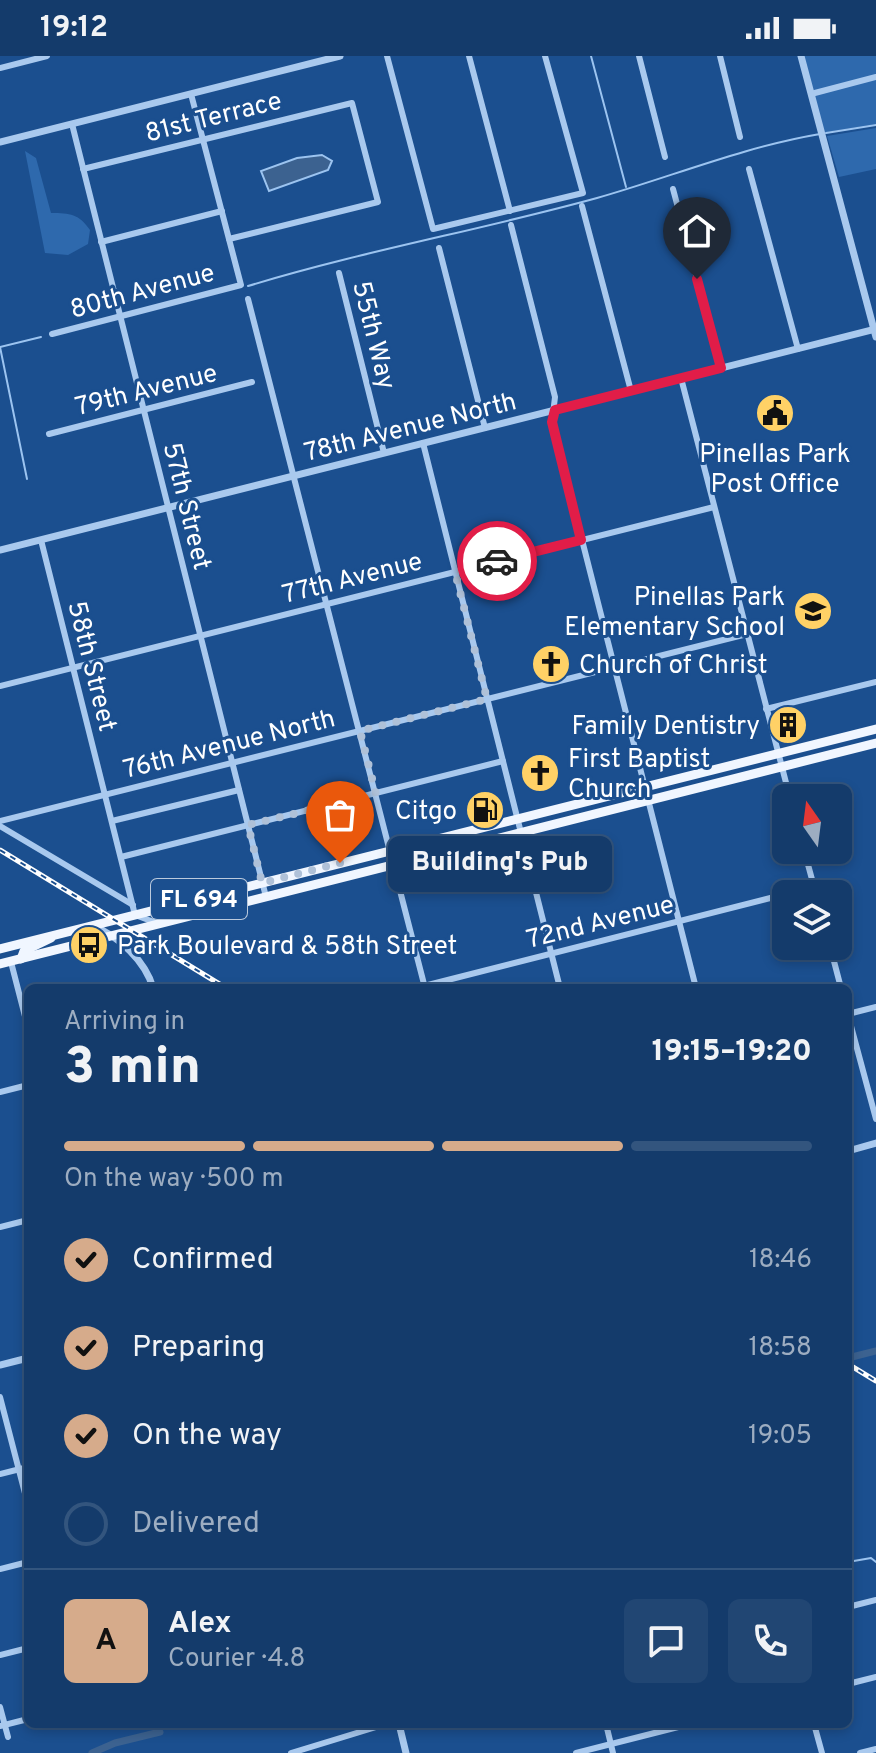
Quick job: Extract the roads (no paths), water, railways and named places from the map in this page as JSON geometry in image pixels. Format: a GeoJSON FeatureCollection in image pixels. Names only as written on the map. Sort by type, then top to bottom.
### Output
{"type":"FeatureCollection","features":[{"type":"Feature","properties":{"kind":"main road","name":"FL 694"},"geometry":{"type":"LineString","coordinates":[[0,949],[92,926],[134,910],[262,883],[876,729]]}},
{"type":"Feature","properties":{"kind":"main road","name":"FL 694"},"geometry":{"type":"LineString","coordinates":[[0,964],[876,743]]}},
{"type":"Feature","properties":{"kind":"main road"},"geometry":{"type":"LineString","coordinates":[[16,960],[24,951],[40,946],[54,935]]}},
{"type":"Feature","properties":{"kind":"street"},"geometry":{"type":"LineString","coordinates":[[0,68],[47,56]]}},
{"type":"Feature","properties":{"kind":"street"},"geometry":{"type":"LineString","coordinates":[[0,142],[340,56]]}},
{"type":"Feature","properties":{"kind":"street"},"geometry":{"type":"LineString","coordinates":[[387,56],[433,229],[583,193],[545,56]]}},
{"type":"Feature","properties":{"kind":"street"},"geometry":{"type":"LineString","coordinates":[[469,56],[510,211]]}},
{"type":"Feature","properties":{"kind":"street"},"geometry":{"type":"LineString","coordinates":[[639,56],[665,157]]}},
{"type":"Feature","properties":{"kind":"street"},"geometry":{"type":"LineString","coordinates":[[720,56],[740,137]]}},
{"type":"Feature","properties":{"kind":"street"},"geometry":{"type":"LineString","coordinates":[[801,56],[875,332]]}},
{"type":"Feature","properties":{"kind":"street"},"geometry":{"type":"LineString","coordinates":[[811,94],[876,77]]}},
{"type":"Feature","properties":{"kind":"street"},"geometry":{"type":"LineString","coordinates":[[191,94],[229,239]]}},
{"type":"Feature","properties":{"kind":"street","name":"81st Terrace"},"geometry":{"type":"LineString","coordinates":[[83,169],[352,103],[378,202],[229,239]]}},
{"type":"Feature","properties":{"kind":"street","name":"57th Street"},"geometry":{"type":"LineString","coordinates":[[72,124],[266,897]]}},
{"type":"Feature","properties":{"kind":"street"},"geometry":{"type":"LineString","coordinates":[[749,169],[798,349]]}},
{"type":"Feature","properties":{"kind":"street"},"geometry":{"type":"LineString","coordinates":[[673,189],[721,368]]}},
{"type":"Feature","properties":{"kind":"street"},"geometry":{"type":"LineString","coordinates":[[582,206],[631,391]]}},
{"type":"Feature","properties":{"kind":"street"},"geometry":{"type":"LineString","coordinates":[[101,242],[222,211]]}},
{"type":"Feature","properties":{"kind":"street"},"geometry":{"type":"LineString","coordinates":[[511,225],[555,397],[552,422],[695,984]]}},
{"type":"Feature","properties":{"kind":"street","name":"80th Avenue"},"geometry":{"type":"LineString","coordinates":[[52,334],[241,285],[229,239]]}},
{"type":"Feature","properties":{"kind":"street"},"geometry":{"type":"LineString","coordinates":[[439,248],[485,428]]}},
{"type":"Feature","properties":{"kind":"street","name":"55th Way"},"geometry":{"type":"LineString","coordinates":[[339,273],[384,453]]}},
{"type":"Feature","properties":{"kind":"street"},"geometry":{"type":"LineString","coordinates":[[248,299],[423,984]]}},
{"type":"Feature","properties":{"kind":"street","name":"78th Avenue North"},"geometry":{"type":"LineString","coordinates":[[0,550],[875,332]]}},
{"type":"Feature","properties":{"kind":"street"},"geometry":{"type":"LineString","coordinates":[[681,378],[786,784]]}},
{"type":"Feature","properties":{"kind":"street","name":"79th Avenue"},"geometry":{"type":"LineString","coordinates":[[49,434],[252,382]]}},
{"type":"Feature","properties":{"kind":"street"},"geometry":{"type":"LineString","coordinates":[[423,443],[559,984]]}},
{"type":"Feature","properties":{"kind":"street","name":"77th Avenue"},"geometry":{"type":"LineString","coordinates":[[0,686],[714,507]]}},
{"type":"Feature","properties":{"kind":"street","name":"58th Street"},"geometry":{"type":"LineString","coordinates":[[41,540],[134,910]]}},
{"type":"Feature","properties":{"kind":"street","name":"76th Avenue North"},"geometry":{"type":"LineString","coordinates":[[0,824],[747,634]]}},
{"type":"Feature","properties":{"kind":"street"},"geometry":{"type":"LineString","coordinates":[[766,709],[876,682]]}},
{"type":"Feature","properties":{"kind":"street"},"geometry":{"type":"LineString","coordinates":[[121,857],[503,761]]}},
{"type":"Feature","properties":{"kind":"street"},"geometry":{"type":"LineString","coordinates":[[112,821],[239,790]]}},
{"type":"Feature","properties":{"kind":"street"},"geometry":{"type":"LineString","coordinates":[[0,824],[134,910],[143,921],[161,924]]}},
{"type":"Feature","properties":{"kind":"street","name":"72nd Avenue"},"geometry":{"type":"LineString","coordinates":[[436,984],[772,898]]}},
{"type":"Feature","properties":{"kind":"street"},"geometry":{"type":"LineString","coordinates":[[92,926],[112,937],[141,962],[151,984]]}},
{"type":"Feature","properties":{"kind":"street"},"geometry":{"type":"LineString","coordinates":[[16,960],[24,1005]]}},
{"type":"Feature","properties":{"kind":"street"},"geometry":{"type":"LineString","coordinates":[[834,960],[840,984]]}},
{"type":"Feature","properties":{"kind":"street"},"geometry":{"type":"LineString","coordinates":[[852,1014],[876,1007]]}},
{"type":"Feature","properties":{"kind":"street"},"geometry":{"type":"LineString","coordinates":[[852,1030],[876,1119]]}},
{"type":"Feature","properties":{"kind":"street"},"geometry":{"type":"LineString","coordinates":[[0,1092],[24,1086]]}},
{"type":"Feature","properties":{"kind":"street"},"geometry":{"type":"LineString","coordinates":[[852,1150],[876,1143]]}},
{"type":"Feature","properties":{"kind":"street"},"geometry":{"type":"LineString","coordinates":[[0,1227],[24,1221]]}},
{"type":"Feature","properties":{"kind":"street"},"geometry":{"type":"LineString","coordinates":[[0,1365],[24,1359]]}},
{"type":"Feature","properties":{"kind":"street"},"geometry":{"type":"LineString","coordinates":[[0,1397],[24,1491]]}},
{"type":"Feature","properties":{"kind":"street"},"geometry":{"type":"LineString","coordinates":[[0,1474],[24,1468]]}},
{"type":"Feature","properties":{"kind":"street"},"geometry":{"type":"LineString","coordinates":[[0,1569],[24,1563]]}},
{"type":"Feature","properties":{"kind":"street"},"geometry":{"type":"LineString","coordinates":[[852,1606],[876,1600]]}},
{"type":"Feature","properties":{"kind":"street"},"geometry":{"type":"LineString","coordinates":[[0,1655],[24,1649]]}},
{"type":"Feature","properties":{"kind":"street"},"geometry":{"type":"LineString","coordinates":[[852,1683],[876,1677]]}},
{"type":"Feature","properties":{"kind":"street"},"geometry":{"type":"LineString","coordinates":[[0,1707],[2,1726],[8,1737]]}},
{"type":"Feature","properties":{"kind":"street"},"geometry":{"type":"LineString","coordinates":[[2,1726],[24,1720]]}},
{"type":"Feature","properties":{"kind":"street"},"geometry":{"type":"LineString","coordinates":[[291,1753],[373,1728]]}},
{"type":"Feature","properties":{"kind":"street"},"geometry":{"type":"LineString","coordinates":[[400,1728],[406,1753]]}},
{"type":"Feature","properties":{"kind":"street"},"geometry":{"type":"LineString","coordinates":[[607,1728],[613,1753]]}},
{"type":"Feature","properties":{"kind":"street"},"geometry":{"type":"LineString","coordinates":[[576,1753],[674,1728]]}},
{"type":"Feature","properties":{"kind":"street"},"geometry":{"type":"LineString","coordinates":[[815,1728],[822,1753]]}},
{"type":"Feature","properties":{"kind":"street"},"geometry":{"type":"LineString","coordinates":[[860,1753],[876,1749]]}},
{"type":"Feature","properties":{"kind":"waterway"},"geometry":{"type":"LineString","coordinates":[[591,56],[626,187]]}},
{"type":"Feature","properties":{"kind":"waterway"},"geometry":{"type":"LineString","coordinates":[[826,133],[876,125]]}},
{"type":"Feature","properties":{"kind":"waterway"},"geometry":{"type":"LineString","coordinates":[[248,286],[597,198],[735,154],[820,134]]}},
{"type":"Feature","properties":{"kind":"waterway"},"geometry":{"type":"LineString","coordinates":[[0,347],[41,337]]}},
{"type":"Feature","properties":{"kind":"waterway"},"geometry":{"type":"LineString","coordinates":[[0,347],[27,479]]}},
{"type":"Feature","properties":{"kind":"waterway"},"geometry":{"type":"LineString","coordinates":[[852,1357],[876,1351]]}},
{"type":"Feature","properties":{"kind":"waterway"},"geometry":{"type":"LineString","coordinates":[[852,1561],[871,1558],[876,1562]]}},
{"type":"Feature","properties":{"kind":"waterway"},"geometry":{"type":"LineString","coordinates":[[92,1753],[115,1743],[160,1732]]}},
{"type":"Feature","properties":{"kind":"railway"},"geometry":{"type":"LineString","coordinates":[[0,850],[219,984]]}},
{"type":"Feature","properties":{"kind":"railway"},"geometry":{"type":"LineString","coordinates":[[852,1366],[876,1381]]}},
{"type":"Feature","properties":{"kind":"place","name":"Pinellas Park Post Office"},"geometry":{"type":"Point","coordinates":[775,413]}},
{"type":"Feature","properties":{"kind":"place","name":"Pinellas Park Elementary School"},"geometry":{"type":"Point","coordinates":[813,611]}},
{"type":"Feature","properties":{"kind":"place","name":"Church of Christ"},"geometry":{"type":"Point","coordinates":[551,664]}},
{"type":"Feature","properties":{"kind":"place","name":"Family Dentistry"},"geometry":{"type":"Point","coordinates":[788,725]}},
{"type":"Feature","properties":{"kind":"place","name":"First Baptist Church"},"geometry":{"type":"Point","coordinates":[540,773]}},
{"type":"Feature","properties":{"kind":"place","name":"Citgo"},"geometry":{"type":"Point","coordinates":[485,810]}},
{"type":"Feature","properties":{"kind":"place","name":"Building's Pub"},"geometry":{"type":"Point","coordinates":[340,863]}},
{"type":"Feature","properties":{"kind":"place","name":"Park Boulevard & 58th Street"},"geometry":{"type":"Point","coordinates":[89,945]}}]}
